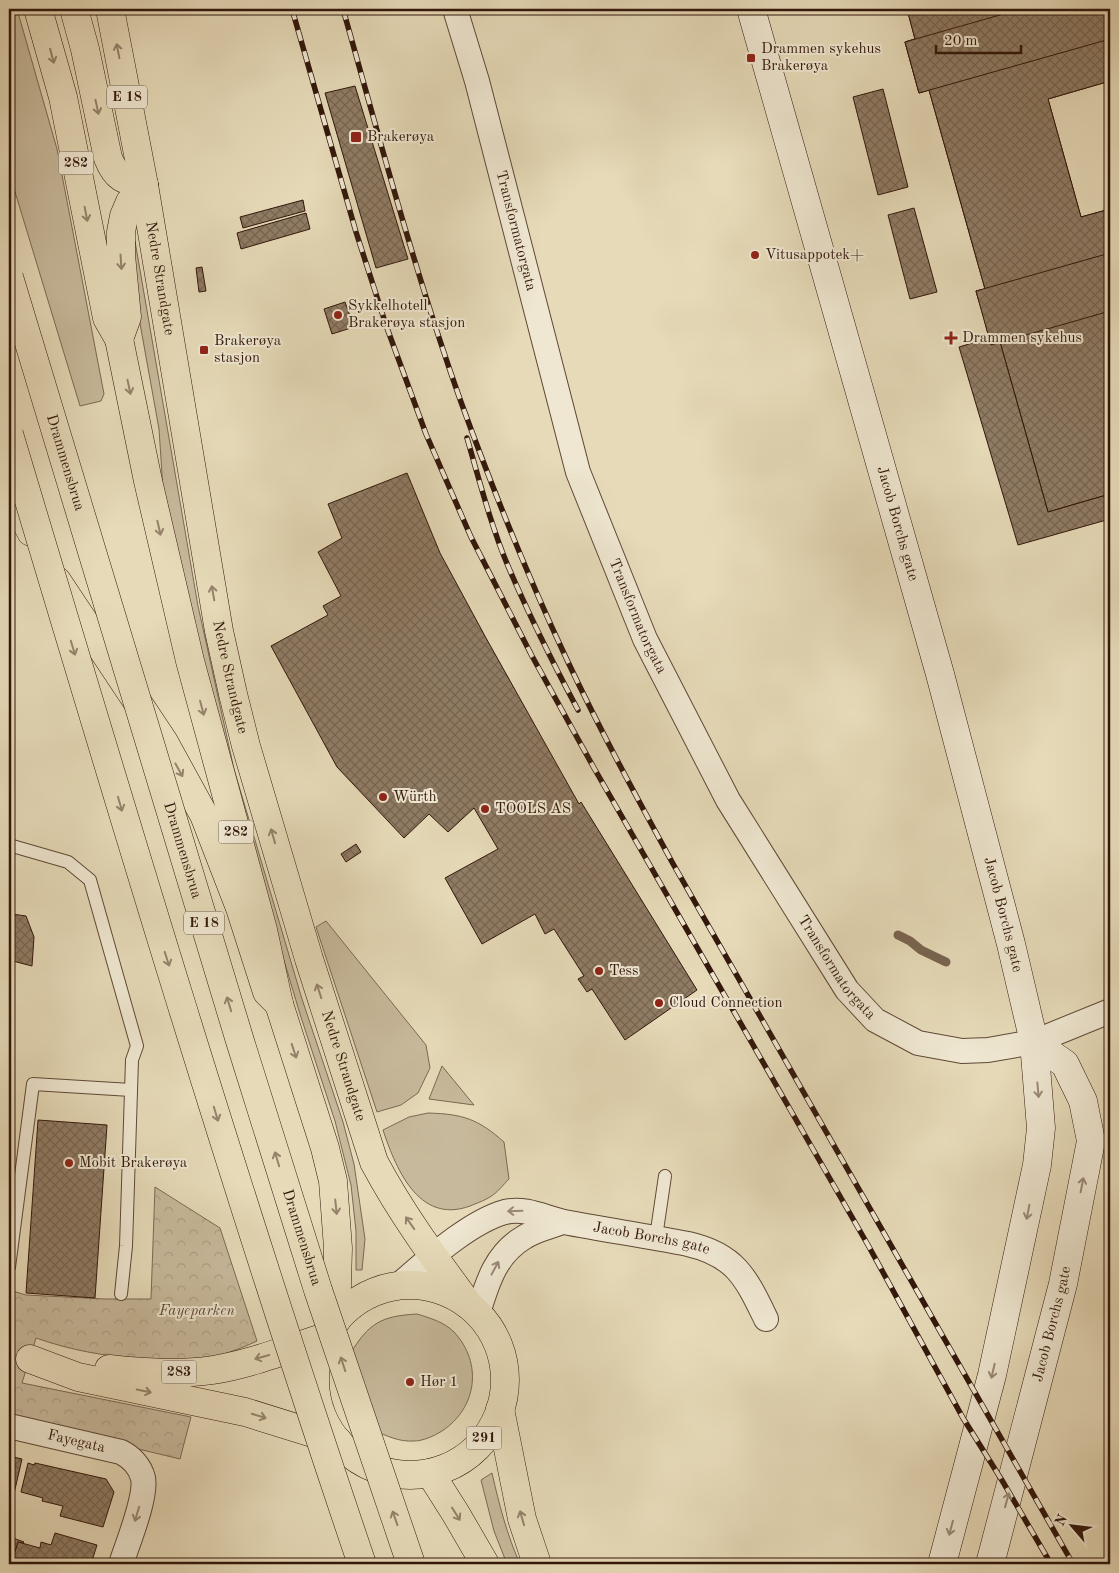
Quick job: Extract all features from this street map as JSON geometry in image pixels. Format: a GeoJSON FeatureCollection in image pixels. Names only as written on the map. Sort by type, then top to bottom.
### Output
{"type":"FeatureCollection","features":[{"type":"Feature","properties":{"kind":"main road","name":"282"},"geometry":{"type":"LineString","coordinates":[[38,9],[63,97],[107,318],[119,339],[148,480],[190,661],[263,930],[279,1004]]}},
{"type":"Feature","properties":{"kind":"main road","name":"282"},"geometry":{"type":"LineString","coordinates":[[74,9],[85,50],[108,158],[119,176],[127,181],[144,185]]}},
{"type":"Feature","properties":{"kind":"main road","name":"Nedre Strandgate"},"geometry":{"type":"LineString","coordinates":[[110,9],[144,185],[220,631],[246,746],[308,959],[374,1162],[387,1188],[433,1256],[473,1309]]}},
{"type":"Feature","properties":{"kind":"main road"},"geometry":{"type":"LineString","coordinates":[[119,339],[127,317],[121,255],[121,232],[124,216],[130,202],[144,185]]}},
{"type":"Feature","properties":{"kind":"main road","name":"Drammensbrua"},"geometry":{"type":"LineString","coordinates":[[9,277],[243,1050],[321,1298],[410,1564]]}},
{"type":"Feature","properties":{"kind":"main road"},"geometry":{"type":"LineString","coordinates":[[9,434],[148,899],[275,1304],[362,1564]]}},
{"type":"Feature","properties":{"kind":"main road","name":"E 18"},"geometry":{"type":"LineString","coordinates":[[9,489],[62,589],[164,742],[204,815],[240,908],[267,992],[279,1004],[325,1148],[333,1181],[338,1248],[330,1329]]}},
{"type":"Feature","properties":{"kind":"main road","name":"291"},"geometry":{"type":"LineString","coordinates":[[399,1285],[418,1285],[436,1288],[454,1295],[473,1309],[491,1329],[500,1348],[504,1368],[505,1382],[500,1409],[492,1427],[480,1443],[466,1456],[448,1466],[430,1472],[398,1474],[366,1464],[350,1454],[327,1426],[320,1409],[316,1391],[315,1372],[318,1354],[330,1329],[348,1307],[364,1296],[381,1289],[399,1285]]}},
{"type":"Feature","properties":{"kind":"main road","name":"283"},"geometry":{"type":"LineString","coordinates":[[330,1329],[233,1366],[212,1370],[172,1373],[111,1370],[30,1359],[78,1377],[245,1412],[338,1441]]}},
{"type":"Feature","properties":{"kind":"main road","name":"291"},"geometry":{"type":"LineString","coordinates":[[500,1409],[522,1519],[538,1564]]}},
{"type":"Feature","properties":{"kind":"main road"},"geometry":{"type":"LineString","coordinates":[[430,1472],[485,1564]]}},
{"type":"Feature","properties":{"kind":"street","name":"Transformatorgata"},"geometry":{"type":"LineString","coordinates":[[455,9],[477,81],[578,472],[645,638],[728,800],[847,990],[875,1020],[918,1042],[962,1051],[988,1050],[1034,1042]]}},
{"type":"Feature","properties":{"kind":"street","name":"Jacob Borchs gate"},"geometry":{"type":"LineString","coordinates":[[751,9],[940,674],[1011,944],[1034,1042],[1041,1128],[1037,1165],[992,1375],[942,1564]]}},
{"type":"Feature","properties":{"kind":"street"},"geometry":{"type":"LineString","coordinates":[[1034,1042],[1110,1011]]}},
{"type":"Feature","properties":{"kind":"street","name":"Jacob Borchs gate"},"geometry":{"type":"LineString","coordinates":[[990,1564],[1063,1284],[1091,1141],[1083,1101],[1065,1064],[1034,1042]]}},
{"type":"Feature","properties":{"kind":"street","name":"Jacob Borchs gate"},"geometry":{"type":"LineString","coordinates":[[399,1285],[433,1256],[479,1223],[506,1212],[528,1211],[562,1222],[704,1247],[727,1260],[748,1284],[766,1319]]}},
{"type":"Feature","properties":{"kind":"street"},"geometry":{"type":"LineString","coordinates":[[473,1309],[507,1249],[524,1237],[562,1222]]}},
{"type":"Feature","properties":{"kind":"street","name":"Fayegata"},"geometry":{"type":"LineString","coordinates":[[9,1426],[121,1452],[130,1457],[138,1467],[143,1478],[143,1495],[121,1564]]}},
{"type":"Feature","properties":{"kind":"lane"},"geometry":{"type":"LineString","coordinates":[[9,845],[68,862],[90,880],[137,1046],[132,1060],[126,1246],[121,1294]]}},
{"type":"Feature","properties":{"kind":"lane"},"geometry":{"type":"LineString","coordinates":[[9,1267],[33,1084],[131,1090]]}},
{"type":"Feature","properties":{"kind":"lane"},"geometry":{"type":"LineString","coordinates":[[656,1238],[665,1176]]}},
{"type":"Feature","properties":{"kind":"green space"},"geometry":{"type":"Polygon","coordinates":[[[9,9],[17,9],[57,149],[104,394],[101,401],[80,406],[9,172],[9,9]]]}},
{"type":"Feature","properties":{"kind":"green space"},"geometry":{"type":"Polygon","coordinates":[[[135,241],[198,606],[234,769],[302,999],[343,1122],[354,1164],[365,1239],[362,1270],[356,1270],[356,1231],[351,1185],[335,1121],[300,1014],[234,793],[164,504],[159,429],[130,268],[135,241]]]}},
{"type":"Feature","properties":{"kind":"green space"},"geometry":{"type":"Polygon","coordinates":[[[326,921],[426,1045],[430,1068],[418,1093],[401,1105],[377,1112],[316,927],[326,921]]]}},
{"type":"Feature","properties":{"kind":"green space"},"geometry":{"type":"Polygon","coordinates":[[[442,1066],[474,1105],[429,1099],[442,1066]]]}},
{"type":"Feature","properties":{"kind":"green space"},"geometry":{"type":"Polygon","coordinates":[[[428,1113],[469,1119],[495,1134],[504,1142],[509,1179],[488,1198],[456,1209],[440,1208],[426,1202],[414,1192],[404,1178],[383,1130],[409,1117],[428,1113]]]}},
{"type":"Feature","properties":{"kind":"green space","name":"Fayeparken"},"geometry":{"type":"Polygon","coordinates":[[[155,1187],[220,1228],[257,1341],[209,1358],[172,1360],[141,1359],[100,1354],[36,1338],[22,1383],[191,1417],[180,1459],[9,1418],[9,1290],[26,1295],[151,1299],[155,1187]]]}},
{"type":"Feature","properties":{"kind":"green space"},"geometry":{"type":"Polygon","coordinates":[[[417,1314],[441,1323],[454,1332],[463,1344],[469,1357],[472,1384],[469,1398],[463,1410],[442,1431],[421,1440],[403,1441],[373,1430],[350,1354],[363,1335],[377,1323],[385,1319],[417,1314]]]}},
{"type":"Feature","properties":{"kind":"green space"},"geometry":{"type":"Polygon","coordinates":[[[492,1473],[511,1542],[520,1564],[507,1564],[494,1531],[481,1480],[492,1473]]]}},
{"type":"Feature","properties":{"kind":"building"},"geometry":{"type":"Polygon","coordinates":[[[907,9],[1110,9],[1110,81],[1048,99],[1081,217],[1110,209],[1110,311],[1108,312],[1110,321],[1110,494],[1048,512],[1000,342],[991,345],[976,291],[985,289],[929,90],[919,93],[905,42],[915,39],[907,9]]]}},
{"type":"Feature","properties":{"kind":"building"},"geometry":{"type":"Polygon","coordinates":[[[907,9],[1110,9],[1110,81],[1048,99],[1081,217],[1110,209],[1110,311],[1108,312],[1110,321],[1110,494],[1048,512],[1000,342],[991,345],[976,291],[985,289],[929,90],[919,93],[905,42],[915,39],[907,9]]]}},
{"type":"Feature","properties":{"kind":"building"},"geometry":{"type":"Polygon","coordinates":[[[1021,9],[1110,9],[1110,39],[919,93],[905,42],[1021,9]]]}},
{"type":"Feature","properties":{"kind":"building"},"geometry":{"type":"Polygon","coordinates":[[[355,86],[408,259],[376,268],[325,93],[355,86]]]}},
{"type":"Feature","properties":{"kind":"building"},"geometry":{"type":"Polygon","coordinates":[[[883,89],[908,187],[878,195],[853,97],[883,89]]]}},
{"type":"Feature","properties":{"kind":"building"},"geometry":{"type":"Polygon","coordinates":[[[303,200],[305,211],[243,228],[240,217],[303,200]]]}},
{"type":"Feature","properties":{"kind":"building"},"geometry":{"type":"Polygon","coordinates":[[[914,208],[937,292],[910,299],[888,215],[914,208]]]}},
{"type":"Feature","properties":{"kind":"building"},"geometry":{"type":"Polygon","coordinates":[[[306,213],[310,229],[241,249],[237,233],[306,213]]]}},
{"type":"Feature","properties":{"kind":"building"},"geometry":{"type":"Polygon","coordinates":[[[1110,253],[1110,311],[991,345],[976,291],[1110,253]]]}},
{"type":"Feature","properties":{"kind":"building"},"geometry":{"type":"Polygon","coordinates":[[[202,267],[206,291],[199,292],[196,268],[202,267]]]}},
{"type":"Feature","properties":{"kind":"building","name":"Sykkelhotell Brakerøya stasjon"},"geometry":{"type":"Polygon","coordinates":[[[345,302],[354,327],[332,334],[324,309],[345,302]]]}},
{"type":"Feature","properties":{"kind":"building"},"geometry":{"type":"Polygon","coordinates":[[[989,338],[991,345],[1000,342],[1048,512],[1110,494],[1110,519],[1018,545],[959,347],[989,338]]]}},
{"type":"Feature","properties":{"kind":"building"},"geometry":{"type":"Polygon","coordinates":[[[407,473],[440,553],[579,804],[581,802],[697,990],[625,1040],[592,989],[587,992],[578,979],[584,976],[554,929],[545,934],[535,914],[482,944],[445,878],[498,849],[474,808],[448,832],[429,814],[404,838],[337,767],[271,646],[328,615],[323,606],[341,596],[318,552],[342,538],[328,504],[407,473]]]}},
{"type":"Feature","properties":{"kind":"building"},"geometry":{"type":"Polygon","coordinates":[[[356,844],[361,852],[346,862],[341,854],[356,844]]]}},
{"type":"Feature","properties":{"kind":"building"},"geometry":{"type":"Polygon","coordinates":[[[12,914],[26,916],[34,937],[32,966],[9,960],[9,931],[12,914]]]}},
{"type":"Feature","properties":{"kind":"building"},"geometry":{"type":"Polygon","coordinates":[[[38,1120],[107,1125],[95,1298],[26,1293],[38,1120]]]}},
{"type":"Feature","properties":{"kind":"building"},"geometry":{"type":"Polygon","coordinates":[[[9,1456],[22,1459],[13,1498],[9,1497],[9,1456]]]}},
{"type":"Feature","properties":{"kind":"building"},"geometry":{"type":"Polygon","coordinates":[[[28,1463],[106,1479],[114,1492],[103,1527],[60,1516],[63,1506],[42,1501],[43,1498],[21,1492],[28,1463]]]}},
{"type":"Feature","properties":{"kind":"building"},"geometry":{"type":"Polygon","coordinates":[[[55,1533],[97,1545],[91,1564],[11,1564],[18,1542],[40,1548],[41,1542],[51,1545],[55,1533]]]}},
{"type":"Feature","properties":{"kind":"building"},"geometry":{"type":"Polygon","coordinates":[[[10,1537],[24,1542],[18,1542],[11,1564],[9,1564],[10,1537]]]}},
{"type":"Feature","properties":{"kind":"waterway"},"geometry":{"type":"LineString","coordinates":[[898,935],[910,941],[921,950],[946,962]]}},
{"type":"Feature","properties":{"kind":"tunnel"},"geometry":{"type":"LineString","coordinates":[[9,1352],[30,1359]]}},
{"type":"Feature","properties":{"kind":"railway"},"geometry":{"type":"LineString","coordinates":[[292,9],[356,232],[387,328],[426,434],[471,537],[532,656],[594,768],[868,1245],[963,1418],[1051,1564]]}},
{"type":"Feature","properties":{"kind":"railway"},"geometry":{"type":"LineString","coordinates":[[343,9],[428,305],[444,353],[498,501],[568,662],[605,738],[672,862],[1073,1564]]}},
{"type":"Feature","properties":{"kind":"railway"},"geometry":{"type":"LineString","coordinates":[[467,438],[491,519],[508,566],[524,603],[578,710]]}},
{"type":"Feature","properties":{"kind":"place","name":"Drammen sykehus Brakerøya"},"geometry":{"type":"Point","coordinates":[751,58]}},
{"type":"Feature","properties":{"kind":"place","name":"Brakerøya"},"geometry":{"type":"Point","coordinates":[356,137]}},
{"type":"Feature","properties":{"kind":"place","name":"Vitusappotek+"},"geometry":{"type":"Point","coordinates":[755,255]}},
{"type":"Feature","properties":{"kind":"place","name":"Sykkelhotell Brakerøya stasjon"},"geometry":{"type":"Point","coordinates":[338,315]}},
{"type":"Feature","properties":{"kind":"place","name":"Drammen sykehus"},"geometry":{"type":"Point","coordinates":[951,338]}},
{"type":"Feature","properties":{"kind":"place","name":"Brakerøya stasjon"},"geometry":{"type":"Point","coordinates":[204,350]}},
{"type":"Feature","properties":{"kind":"place","name":"Würth"},"geometry":{"type":"Point","coordinates":[383,797]}},
{"type":"Feature","properties":{"kind":"place","name":"TOOLS AS"},"geometry":{"type":"Point","coordinates":[485,809]}},
{"type":"Feature","properties":{"kind":"place","name":"Tess"},"geometry":{"type":"Point","coordinates":[599,971]}},
{"type":"Feature","properties":{"kind":"place","name":"Cloud Connection"},"geometry":{"type":"Point","coordinates":[659,1003]}},
{"type":"Feature","properties":{"kind":"place","name":"Mobit Brakerøya"},"geometry":{"type":"Point","coordinates":[69,1163]}},
{"type":"Feature","properties":{"kind":"place","name":"Hør 1"},"geometry":{"type":"Point","coordinates":[410,1382]}}]}
